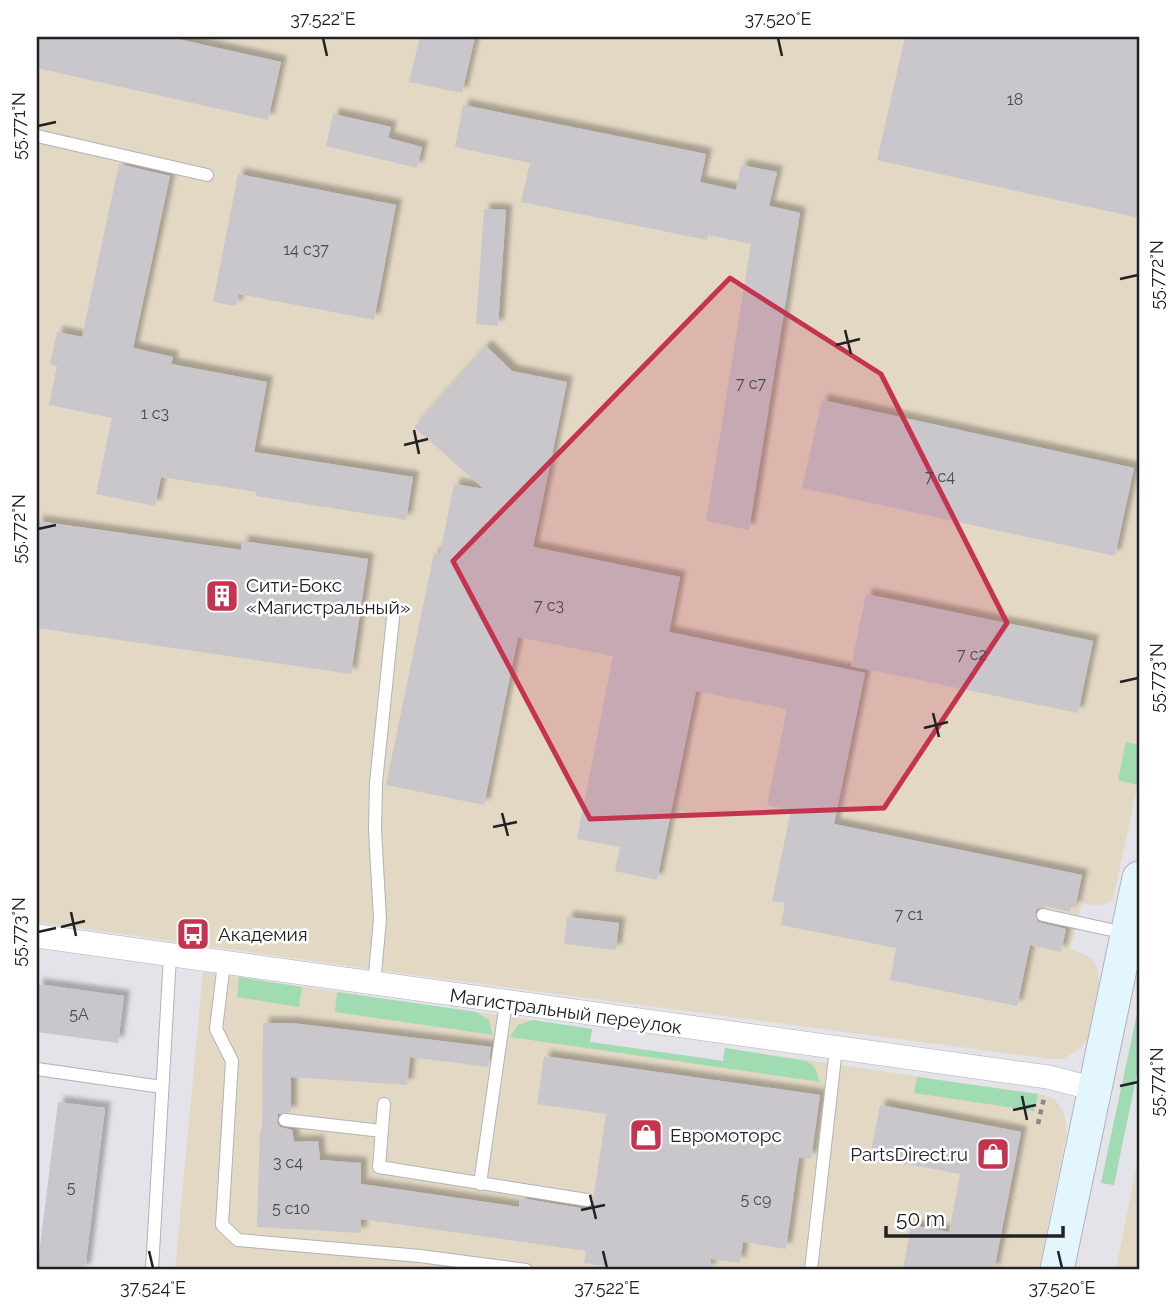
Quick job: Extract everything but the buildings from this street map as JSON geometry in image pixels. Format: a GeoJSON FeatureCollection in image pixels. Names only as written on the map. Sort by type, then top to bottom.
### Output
{"type":"FeatureCollection","features":[{"type":"Feature","properties":{"kind":"street"},"geometry":{"type":"LineString","coordinates":[[1057,1270],[1139,878]]}},
{"type":"Feature","properties":{"kind":"street","name":"Магистральный переулок"},"geometry":{"type":"LineString","coordinates":[[37,936],[1048,1077],[1095,1089]]}},
{"type":"Feature","properties":{"kind":"lane"},"geometry":{"type":"LineString","coordinates":[[37,136],[207,175]]}},
{"type":"Feature","properties":{"kind":"lane"},"geometry":{"type":"LineString","coordinates":[[374,985],[380,919],[375,830],[376,783],[394,608]]}},
{"type":"Feature","properties":{"kind":"lane"},"geometry":{"type":"LineString","coordinates":[[1043,915],[1127,934]]}},
{"type":"Feature","properties":{"kind":"lane"},"geometry":{"type":"LineString","coordinates":[[152,1270],[170,956]]}},
{"type":"Feature","properties":{"kind":"lane"},"geometry":{"type":"LineString","coordinates":[[224,963],[216,1029],[232,1061],[222,1225],[238,1240],[420,1256],[526,1270]]}},
{"type":"Feature","properties":{"kind":"lane"},"geometry":{"type":"LineString","coordinates":[[480,1184],[506,1002]]}},
{"type":"Feature","properties":{"kind":"lane"},"geometry":{"type":"LineString","coordinates":[[811,1270],[836,1048]]}},
{"type":"Feature","properties":{"kind":"lane"},"geometry":{"type":"LineString","coordinates":[[37,1069],[162,1087]]}},
{"type":"Feature","properties":{"kind":"lane"},"geometry":{"type":"LineString","coordinates":[[384,1104],[379,1167],[587,1200]]}},
{"type":"Feature","properties":{"kind":"lane"},"geometry":{"type":"LineString","coordinates":[[285,1120],[382,1131]]}},
{"type":"Feature","properties":{"kind":"path"},"geometry":{"type":"LineString","coordinates":[[1038,1124],[1044,1095]]}},
{"type":"Feature","properties":{"kind":"highlighted area"},"geometry":{"type":"Polygon","coordinates":[[[730,278],[881,374],[1007,623],[884,808],[590,819],[453,561],[730,278]]]}},
{"type":"Feature","properties":{"kind":"shaded area"},"geometry":{"type":"Polygon","coordinates":[[[37,37],[1139,37],[1139,779],[1113,899],[1102,906],[1082,903],[1070,949],[1092,958],[1098,971],[1099,985],[1088,1038],[1081,1048],[1063,1059],[1051,1059],[376,970],[37,922],[37,37]]]}},
{"type":"Feature","properties":{"kind":"shaded area"},"geometry":{"type":"Polygon","coordinates":[[[203,972],[592,1029],[590,1042],[723,1061],[725,1048],[1044,1095],[1055,1100],[1063,1111],[1066,1136],[1039,1270],[175,1270],[203,972]]]}},
{"type":"Feature","properties":{"kind":"shaded area"},"geometry":{"type":"Polygon","coordinates":[[[1139,1154],[1139,1270],[1116,1270],[1139,1154]]]}},
{"type":"Feature","properties":{"kind":"green space"},"geometry":{"type":"Polygon","coordinates":[[[1126,742],[1139,745],[1138,785],[1118,780],[1126,742]]]}},
{"type":"Feature","properties":{"kind":"green space"},"geometry":{"type":"Polygon","coordinates":[[[239,977],[302,987],[299,1007],[237,997],[239,977]]]}},
{"type":"Feature","properties":{"kind":"green space"},"geometry":{"type":"Polygon","coordinates":[[[337,992],[476,1012],[489,1020],[493,1035],[335,1012],[337,992]]]}},
{"type":"Feature","properties":{"kind":"green space"},"geometry":{"type":"Polygon","coordinates":[[[1139,1004],[1139,1064],[1114,1185],[1101,1183],[1139,1004]]]}},
{"type":"Feature","properties":{"kind":"green space"},"geometry":{"type":"Polygon","coordinates":[[[533,1020],[592,1029],[590,1042],[723,1061],[725,1048],[806,1061],[814,1066],[820,1082],[510,1037],[518,1025],[533,1020]]]}},
{"type":"Feature","properties":{"kind":"green space"},"geometry":{"type":"Polygon","coordinates":[[[917,1077],[1038,1094],[1034,1111],[914,1093],[917,1077]]]}},
{"type":"Feature","properties":{"kind":"place","name":"Сити-Бокс «Магистральный»"},"geometry":{"type":"Point","coordinates":[222,596]}},
{"type":"Feature","properties":{"kind":"place","name":"Академия"},"geometry":{"type":"Point","coordinates":[193,934]}},
{"type":"Feature","properties":{"kind":"place","name":"Евромоторс"},"geometry":{"type":"Point","coordinates":[646,1135]}},
{"type":"Feature","properties":{"kind":"place","name":"PartsDirect.ru"},"geometry":{"type":"Point","coordinates":[993,1154]}}]}
